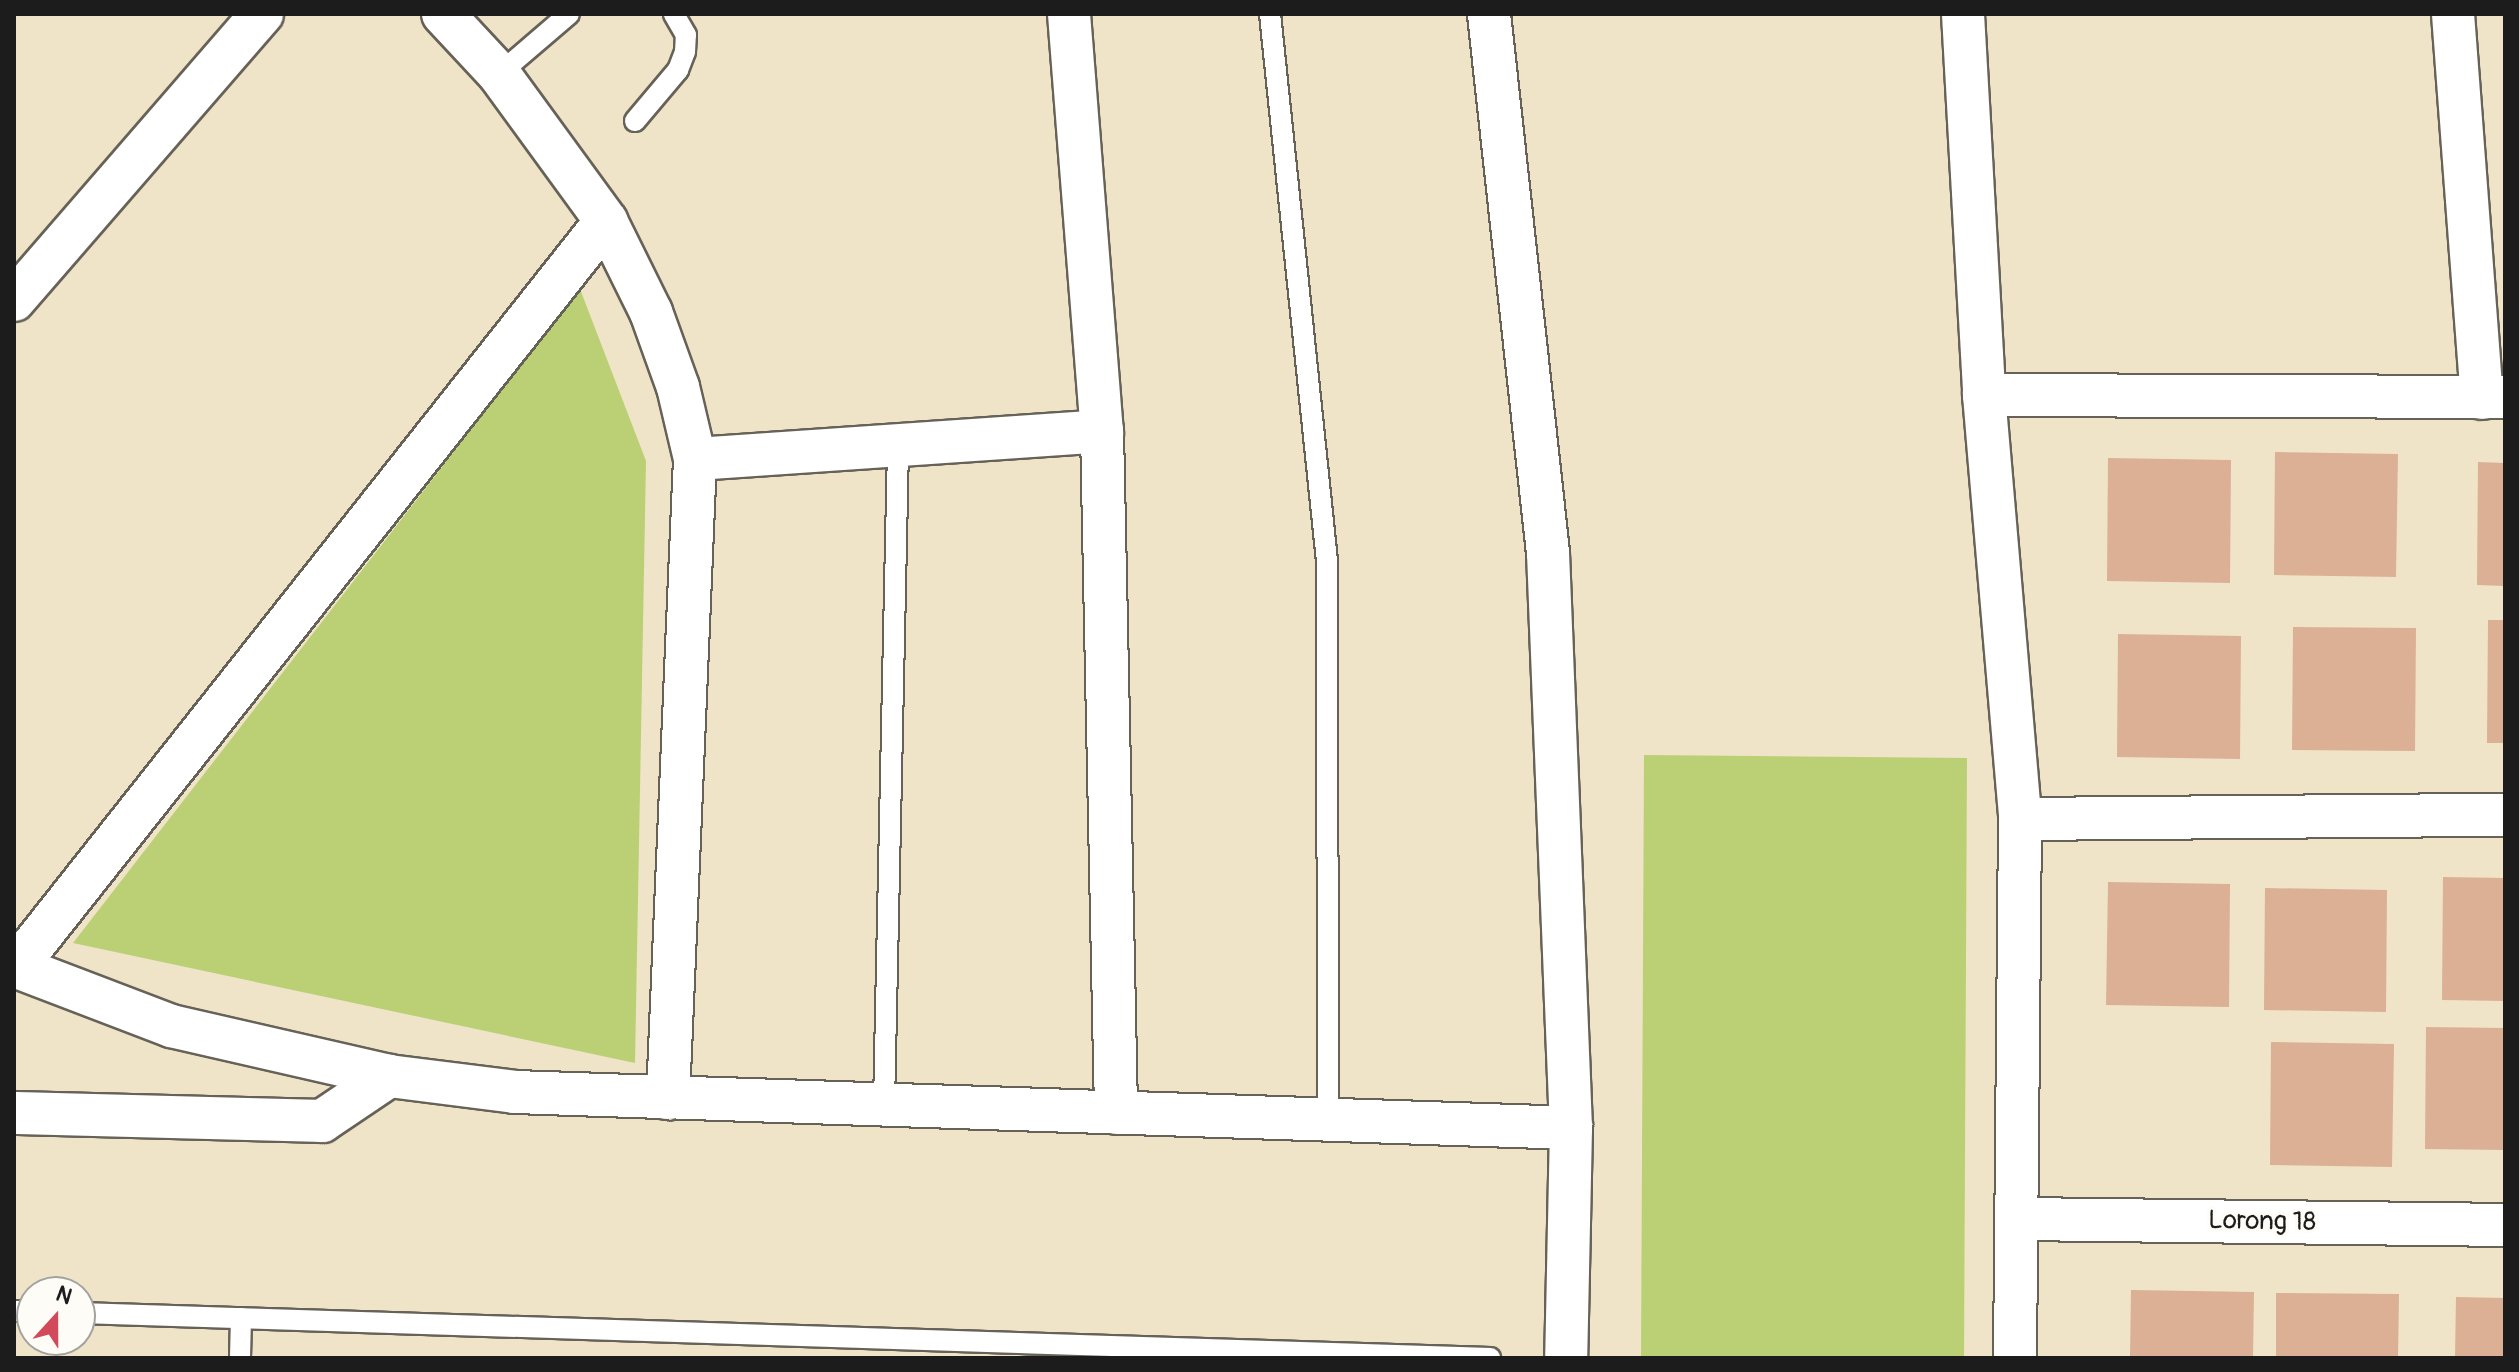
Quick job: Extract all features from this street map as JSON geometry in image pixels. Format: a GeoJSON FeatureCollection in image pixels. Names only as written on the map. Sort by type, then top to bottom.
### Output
{"type":"FeatureCollection","features":[{"type":"Feature","properties":{"kind":"street"},"geometry":{"type":"LineString","coordinates":[[14,300],[262,14]]}},
{"type":"Feature","properties":{"kind":"street"},"geometry":{"type":"LineString","coordinates":[[443,14],[499,74],[606,221],[651,312],[678,387],[695,459],[668,1098]]}},
{"type":"Feature","properties":{"kind":"street"},"geometry":{"type":"LineString","coordinates":[[1069,14],[1102,431],[1116,1113]]}},
{"type":"Feature","properties":{"kind":"street"},"geometry":{"type":"LineString","coordinates":[[1489,14],[1548,553],[1571,1128],[1566,1358]]}},
{"type":"Feature","properties":{"kind":"street"},"geometry":{"type":"LineString","coordinates":[[1963,14],[1984,395],[2020,819],[2019,1219],[2015,1358]]}},
{"type":"Feature","properties":{"kind":"street"},"geometry":{"type":"LineString","coordinates":[[1984,395],[2493,398],[2453,14]]}},
{"type":"Feature","properties":{"kind":"street"},"geometry":{"type":"LineString","coordinates":[[606,221],[15,967],[171,1026],[389,1076],[515,1092],[1571,1128]]}},
{"type":"Feature","properties":{"kind":"street"},"geometry":{"type":"LineString","coordinates":[[695,459],[1102,431]]}},
{"type":"Feature","properties":{"kind":"street"},"geometry":{"type":"LineString","coordinates":[[2020,819],[2505,815]]}},
{"type":"Feature","properties":{"kind":"street"},"geometry":{"type":"LineString","coordinates":[[14,1113],[310,1122],[343,1110],[389,1076]]}},
{"type":"Feature","properties":{"kind":"street","name":"Lorong 18"},"geometry":{"type":"LineString","coordinates":[[2019,1219],[2505,1225]]}},
{"type":"Feature","properties":{"kind":"lane"},"geometry":{"type":"LineString","coordinates":[[499,74],[569,14]]}},
{"type":"Feature","properties":{"kind":"lane"},"geometry":{"type":"LineString","coordinates":[[635,121],[678,70],[685,52],[686,35],[674,14]]}},
{"type":"Feature","properties":{"kind":"lane"},"geometry":{"type":"LineString","coordinates":[[1270,14],[1327,561],[1328,1118]]}},
{"type":"Feature","properties":{"kind":"lane"},"geometry":{"type":"LineString","coordinates":[[884,1105],[898,445]]}},
{"type":"Feature","properties":{"kind":"lane"},"geometry":{"type":"LineString","coordinates":[[96,1313],[963,1349],[1490,1358]]}},
{"type":"Feature","properties":{"kind":"lane"},"geometry":{"type":"LineString","coordinates":[[240,1358],[241,1318]]}},
{"type":"Feature","properties":{"kind":"green space"},"geometry":{"type":"Polygon","coordinates":[[[580,289],[646,461],[635,1063],[73,943],[580,289]]]}},
{"type":"Feature","properties":{"kind":"green space"},"geometry":{"type":"Polygon","coordinates":[[[1644,755],[1967,758],[1964,1358],[1641,1358],[1644,755]]]}},
{"type":"Feature","properties":{"kind":"building"},"geometry":{"type":"Polygon","coordinates":[[[2275,452],[2398,454],[2396,577],[2274,575],[2275,452]]]}},
{"type":"Feature","properties":{"kind":"building"},"geometry":{"type":"Polygon","coordinates":[[[2108,458],[2231,460],[2230,583],[2107,581],[2108,458]]]}},
{"type":"Feature","properties":{"kind":"building"},"geometry":{"type":"Polygon","coordinates":[[[2478,462],[2505,463],[2505,586],[2477,585],[2478,462]]]}},
{"type":"Feature","properties":{"kind":"building"},"geometry":{"type":"Polygon","coordinates":[[[2488,620],[2505,620],[2505,743],[2487,743],[2488,620]]]}},
{"type":"Feature","properties":{"kind":"building"},"geometry":{"type":"Polygon","coordinates":[[[2293,627],[2416,628],[2415,751],[2292,750],[2293,627]]]}},
{"type":"Feature","properties":{"kind":"building"},"geometry":{"type":"Polygon","coordinates":[[[2118,634],[2241,636],[2240,759],[2117,757],[2118,634]]]}},
{"type":"Feature","properties":{"kind":"building"},"geometry":{"type":"Polygon","coordinates":[[[2443,877],[2505,878],[2505,1001],[2442,1000],[2443,877]]]}},
{"type":"Feature","properties":{"kind":"building"},"geometry":{"type":"Polygon","coordinates":[[[2108,882],[2230,884],[2229,1007],[2106,1005],[2108,882]]]}},
{"type":"Feature","properties":{"kind":"building"},"geometry":{"type":"Polygon","coordinates":[[[2265,888],[2387,890],[2386,1012],[2264,1010],[2265,888]]]}},
{"type":"Feature","properties":{"kind":"building"},"geometry":{"type":"Polygon","coordinates":[[[2426,1027],[2505,1028],[2505,1150],[2425,1149],[2426,1027]]]}},
{"type":"Feature","properties":{"kind":"building"},"geometry":{"type":"Polygon","coordinates":[[[2271,1042],[2394,1044],[2392,1167],[2270,1165],[2271,1042]]]}},
{"type":"Feature","properties":{"kind":"building"},"geometry":{"type":"Polygon","coordinates":[[[2131,1290],[2254,1292],[2253,1358],[2130,1358],[2131,1290]]]}},
{"type":"Feature","properties":{"kind":"building"},"geometry":{"type":"Polygon","coordinates":[[[2276,1293],[2399,1294],[2398,1358],[2276,1358],[2276,1293]]]}},
{"type":"Feature","properties":{"kind":"building"},"geometry":{"type":"Polygon","coordinates":[[[2456,1297],[2505,1298],[2505,1358],[2455,1358],[2456,1297]]]}}]}
